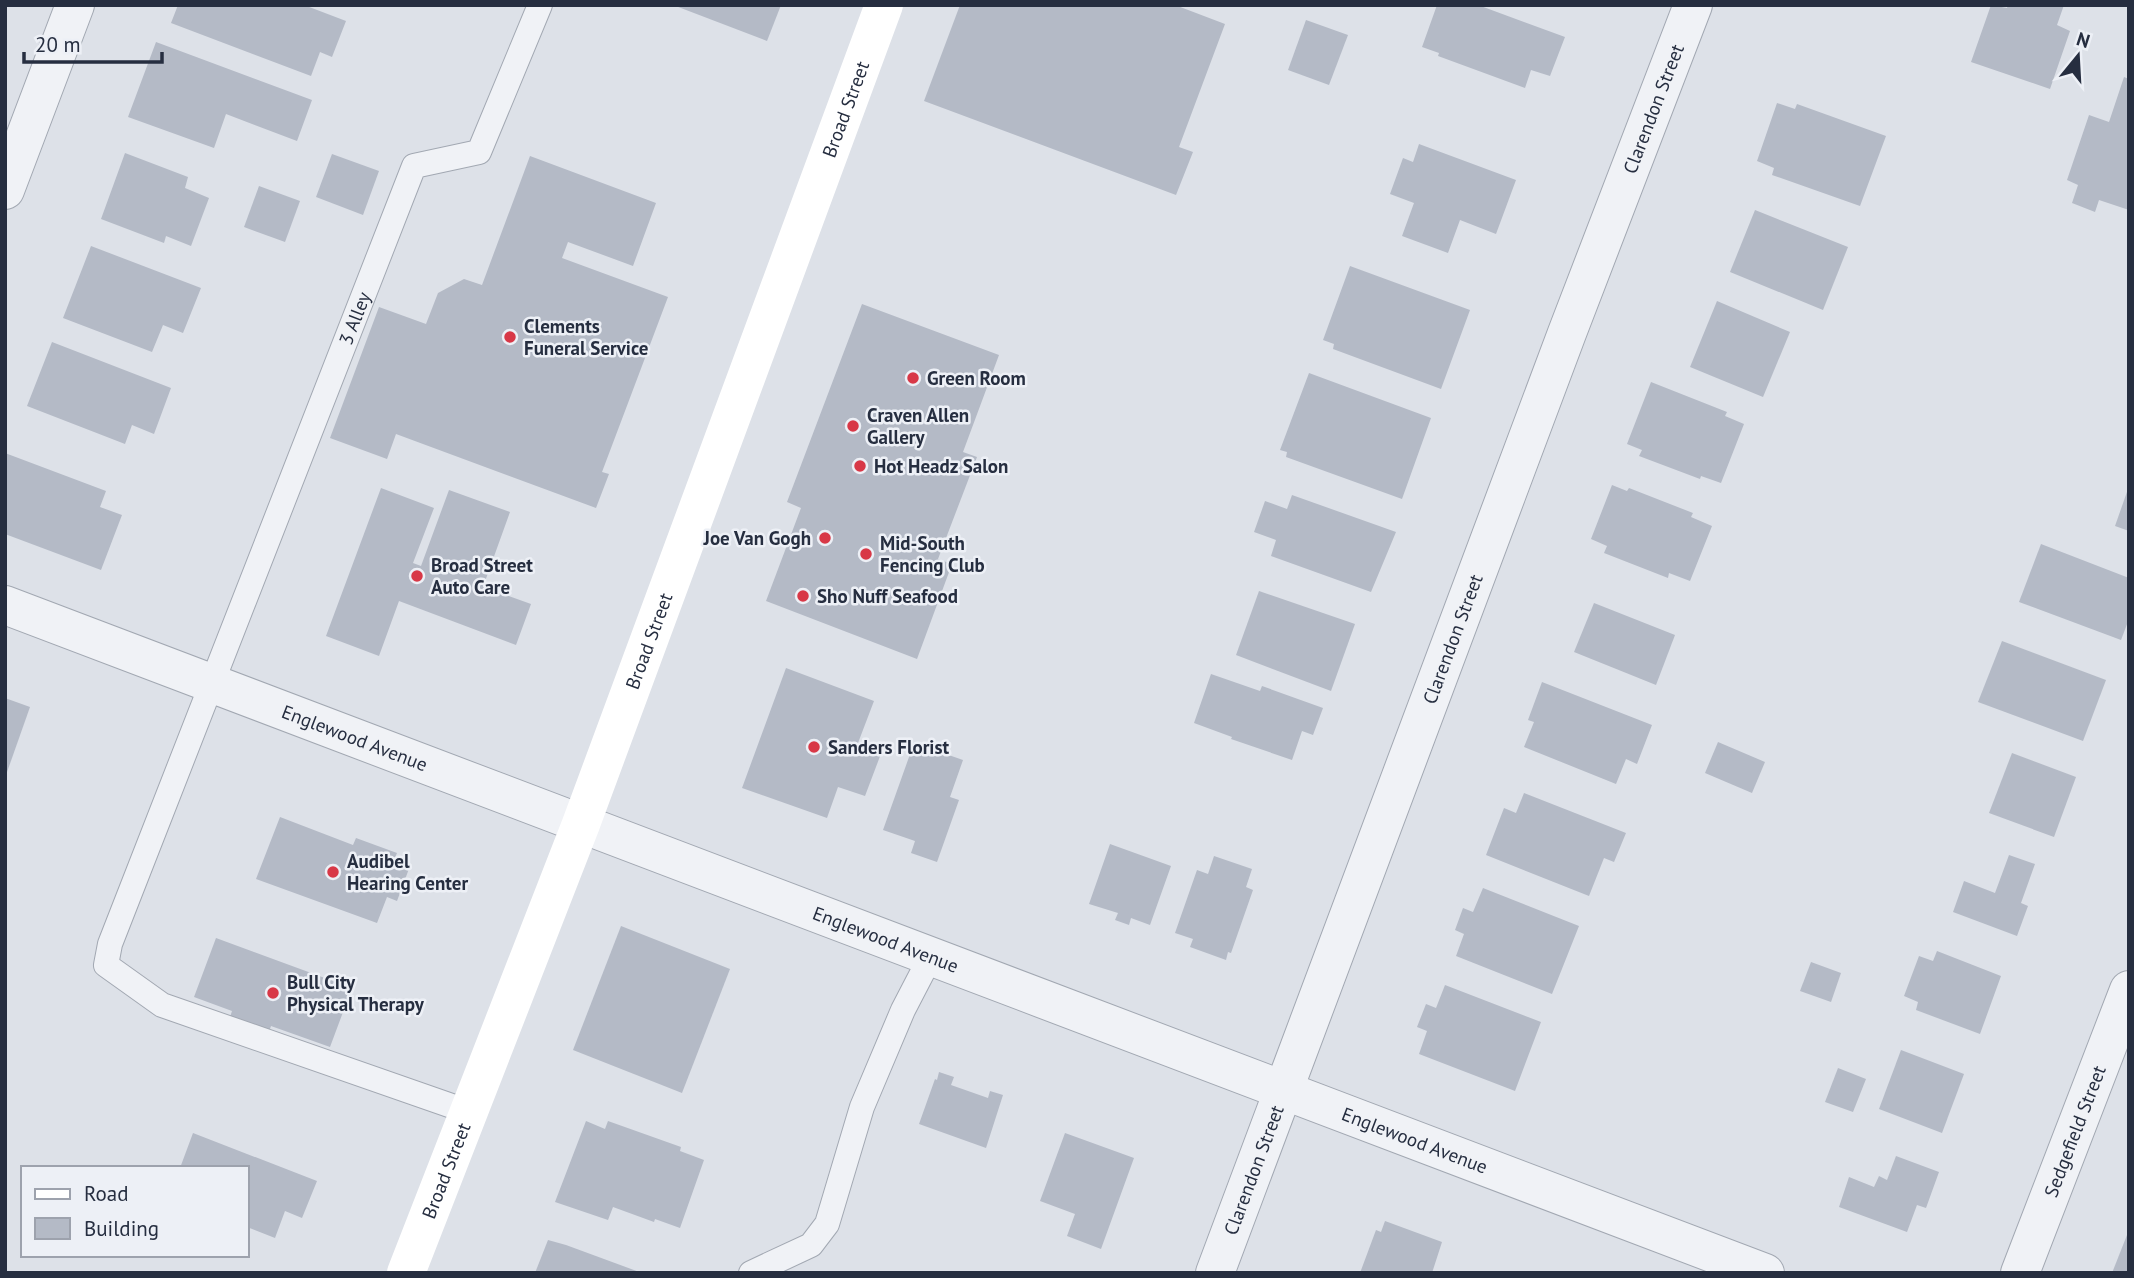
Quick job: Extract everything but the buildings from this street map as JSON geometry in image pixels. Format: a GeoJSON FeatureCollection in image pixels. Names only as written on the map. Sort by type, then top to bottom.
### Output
{"type":"FeatureCollection","features":[{"type":"Feature","properties":{"kind":"street"},"geometry":{"type":"LineString","coordinates":[[5,190],[75,5]]}},
{"type":"Feature","properties":{"kind":"street","name":"Broad Street"},"geometry":{"type":"LineString","coordinates":[[406,1273],[581,824],[884,5]]}},
{"type":"Feature","properties":{"kind":"street","name":"Clarendon Street"},"geometry":{"type":"LineString","coordinates":[[1215,1273],[1567,333],[1693,5]]}},
{"type":"Feature","properties":{"kind":"street","name":"Englewood Avenue"},"geometry":{"type":"LineString","coordinates":[[5,605],[1765,1273]]}},
{"type":"Feature","properties":{"kind":"street","name":"Sedgefield Street"},"geometry":{"type":"LineString","coordinates":[[2020,1273],[2129,990]]}},
{"type":"Feature","properties":{"kind":"lane","name":"3 Alley"},"geometry":{"type":"LineString","coordinates":[[212,682],[414,166],[479,152],[540,5]]}},
{"type":"Feature","properties":{"kind":"lane"},"geometry":{"type":"LineString","coordinates":[[212,682],[110,944],[106,965],[162,1005],[469,1112]]}},
{"type":"Feature","properties":{"kind":"lane"},"geometry":{"type":"LineString","coordinates":[[751,1273],[811,1245],[827,1224],[862,1107],[903,1010],[931,956]]}},
{"type":"Feature","properties":{"kind":"place","name":"Clements Funeral Service"},"geometry":{"type":"Point","coordinates":[510,337]}},
{"type":"Feature","properties":{"kind":"place","name":"Green Room"},"geometry":{"type":"Point","coordinates":[913,378]}},
{"type":"Feature","properties":{"kind":"place","name":"Craven Allen Gallery"},"geometry":{"type":"Point","coordinates":[853,426]}},
{"type":"Feature","properties":{"kind":"place","name":"Hot Headz Salon"},"geometry":{"type":"Point","coordinates":[860,466]}},
{"type":"Feature","properties":{"kind":"place","name":"Joe Van Gogh"},"geometry":{"type":"Point","coordinates":[825,538]}},
{"type":"Feature","properties":{"kind":"place","name":"Mid-South Fencing Club"},"geometry":{"type":"Point","coordinates":[866,554]}},
{"type":"Feature","properties":{"kind":"place","name":"Broad Street Auto Care"},"geometry":{"type":"Point","coordinates":[417,576]}},
{"type":"Feature","properties":{"kind":"place","name":"Sho Nuff Seafood"},"geometry":{"type":"Point","coordinates":[803,596]}},
{"type":"Feature","properties":{"kind":"place","name":"Sanders Florist"},"geometry":{"type":"Point","coordinates":[814,747]}},
{"type":"Feature","properties":{"kind":"place","name":"Audibel Hearing Center"},"geometry":{"type":"Point","coordinates":[333,872]}},
{"type":"Feature","properties":{"kind":"place","name":"Bull City Physical Therapy"},"geometry":{"type":"Point","coordinates":[273,993]}}]}
